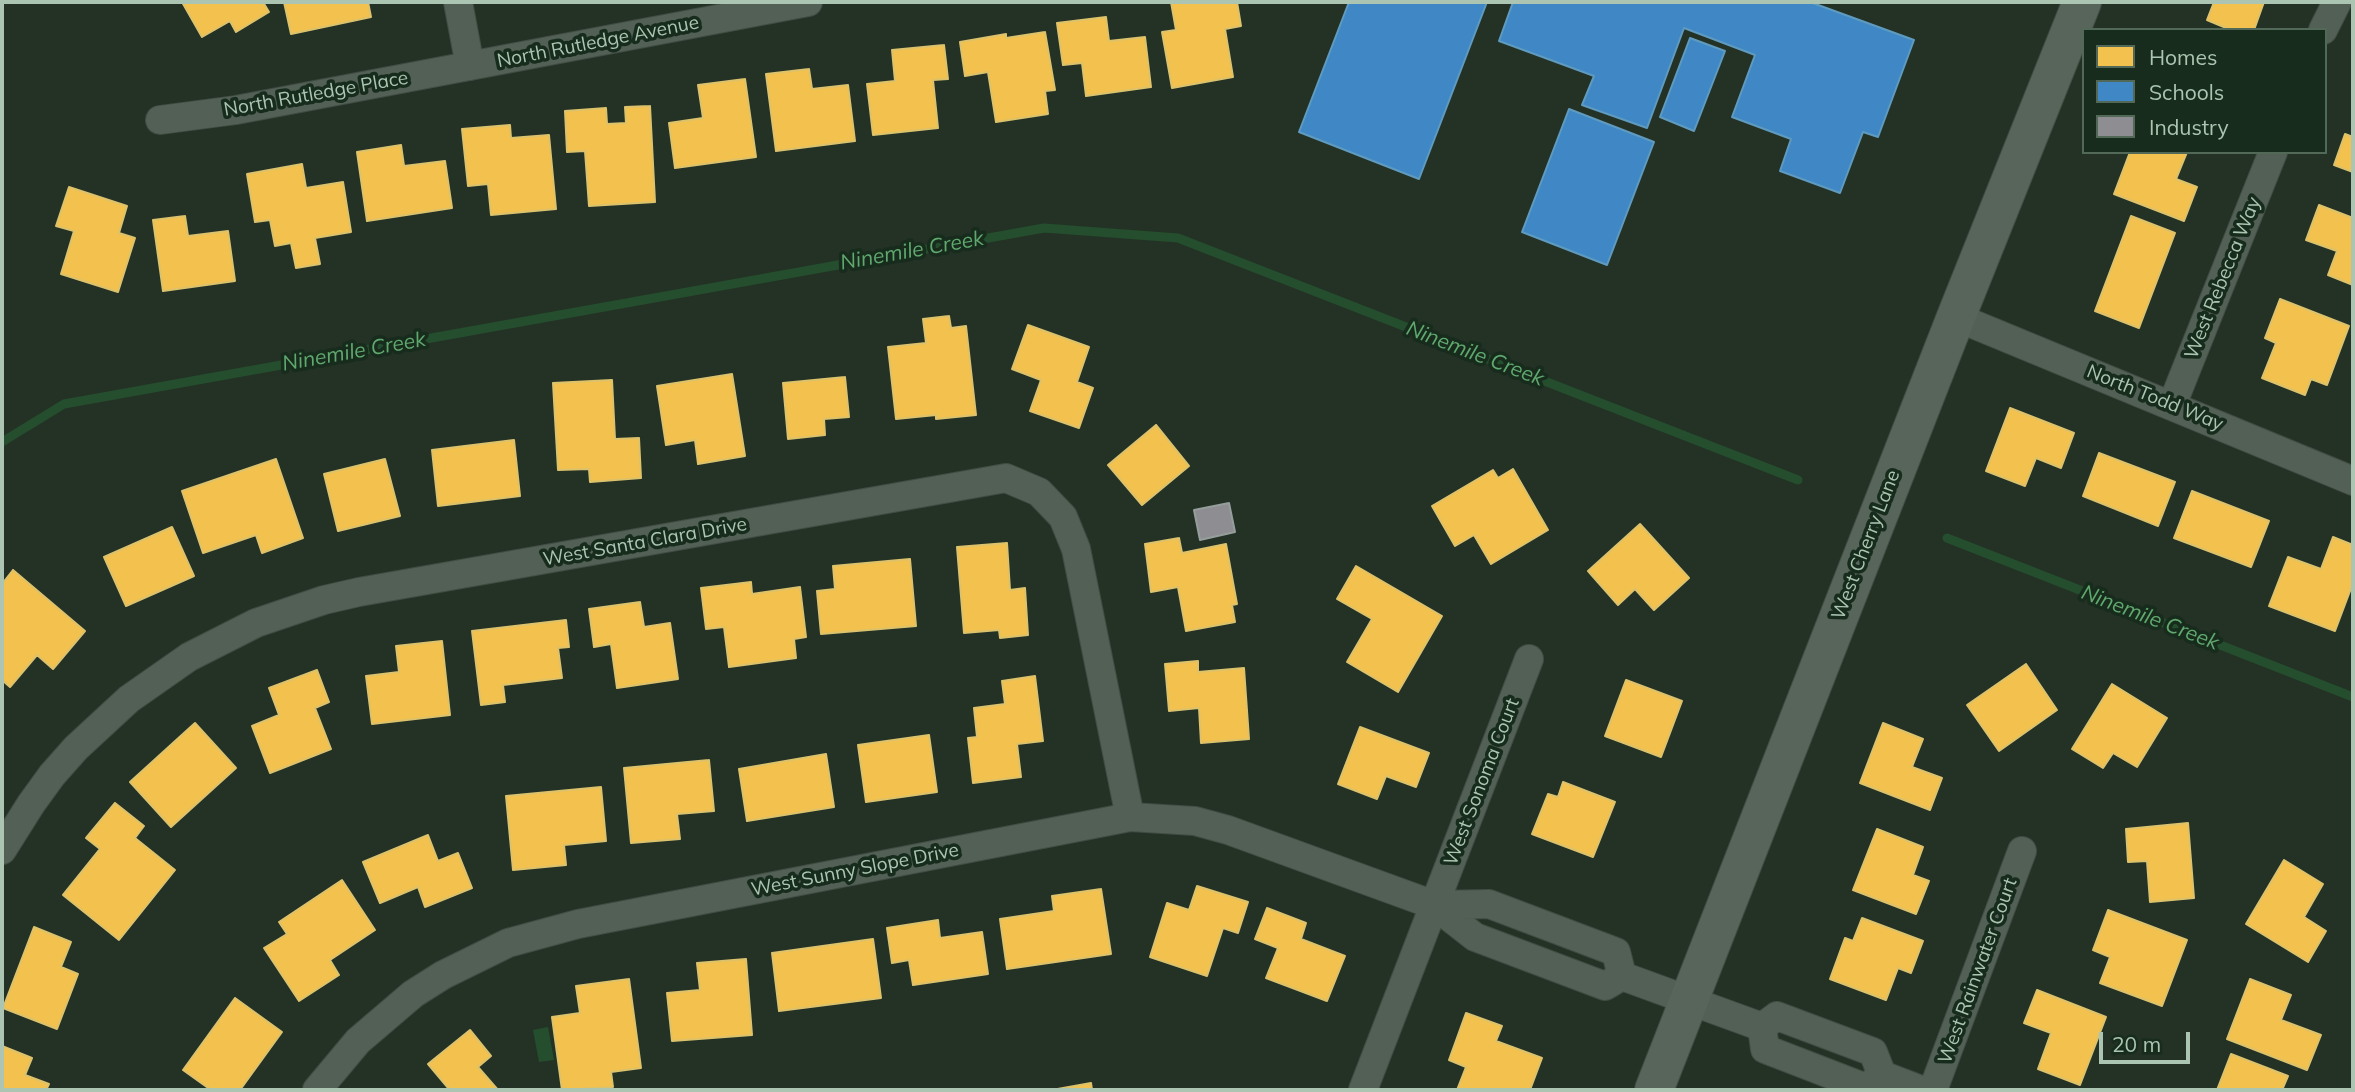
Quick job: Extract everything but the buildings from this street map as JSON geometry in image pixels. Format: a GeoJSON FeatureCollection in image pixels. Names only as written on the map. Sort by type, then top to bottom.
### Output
{"type":"FeatureCollection","features":[{"type":"Feature","properties":{"kind":"main road","name":"West Cherry Lane"},"geometry":{"type":"LineString","coordinates":[[1654,1090],[2081,2]]}},
{"type":"Feature","properties":{"kind":"street"},"geometry":{"type":"LineString","coordinates":[[458,2],[470,66]]}},
{"type":"Feature","properties":{"kind":"street","name":"North Rutledge Avenue"},"geometry":{"type":"LineString","coordinates":[[470,66],[807,2]]}},
{"type":"Feature","properties":{"kind":"street"},"geometry":{"type":"LineString","coordinates":[[2324,28],[2337,2]]}},
{"type":"Feature","properties":{"kind":"street","name":"North Rutledge Place"},"geometry":{"type":"LineString","coordinates":[[160,120],[236,110],[470,66]]}},
{"type":"Feature","properties":{"kind":"street","name":"West Rebecca Way"},"geometry":{"type":"LineString","coordinates":[[2172,405],[2272,154]]}},
{"type":"Feature","properties":{"kind":"street","name":"North Todd Way"},"geometry":{"type":"LineString","coordinates":[[1956,317],[2353,481]]}},
{"type":"Feature","properties":{"kind":"street","name":"West Santa Clara Drive"},"geometry":{"type":"LineString","coordinates":[[2,850],[52,775],[76,748],[129,699],[189,657],[256,623],[324,600],[359,592],[1006,478],[1039,492],[1047,500],[1063,517],[1076,550],[1130,817]]}},
{"type":"Feature","properties":{"kind":"street","name":"West Sonoma Court"},"geometry":{"type":"LineString","coordinates":[[1363,1090],[1529,659]]}},
{"type":"Feature","properties":{"kind":"street","name":"West Sunny Slope Drive"},"geometry":{"type":"LineString","coordinates":[[317,1090],[358,1041],[413,995],[443,975],[508,943],[578,924],[1130,817],[1195,821],[1228,830],[1434,905],[1475,937],[1605,986],[1622,976],[1762,1027],[1765,1049],[1866,1088],[1882,1075],[1921,1090]]}},
{"type":"Feature","properties":{"kind":"street","name":"West Rainwater Court"},"geometry":{"type":"LineString","coordinates":[[1933,1090],[2022,851]]}},
{"type":"Feature","properties":{"kind":"shaded area"},"geometry":{"type":"Polygon","coordinates":[[[548,1027],[554,1060],[539,1062],[533,1030],[548,1027]]]}},
{"type":"Feature","properties":{"kind":"waterway","name":"Ninemile Creek"},"geometry":{"type":"LineString","coordinates":[[2,442],[64,404],[1044,228],[1178,238],[1798,480]]}},
{"type":"Feature","properties":{"kind":"waterway","name":"Ninemile Creek"},"geometry":{"type":"LineString","coordinates":[[1947,538],[2353,697]]}}]}
